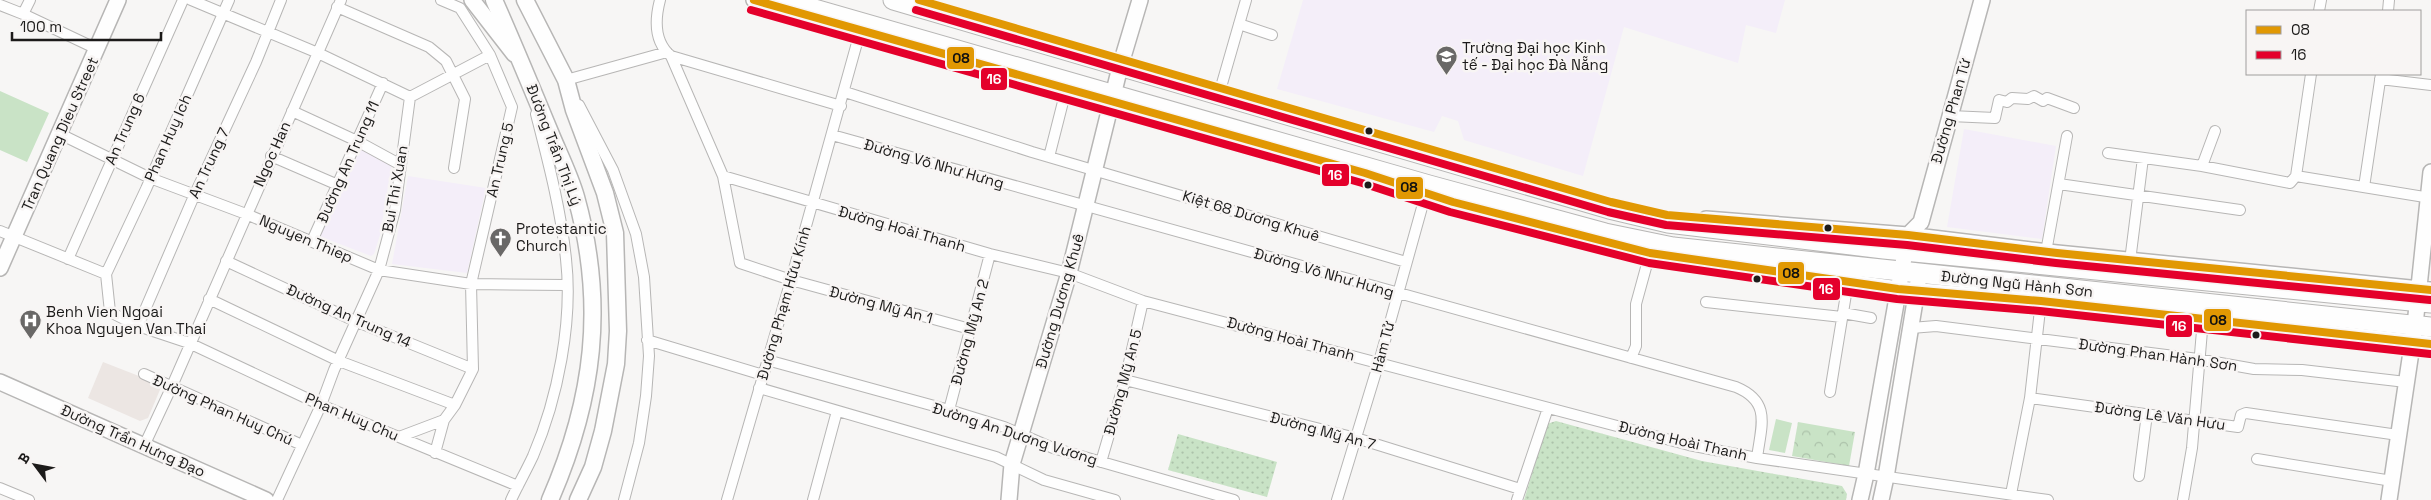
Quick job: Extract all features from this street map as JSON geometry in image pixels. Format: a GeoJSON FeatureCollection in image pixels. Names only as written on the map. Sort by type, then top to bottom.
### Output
{"type":"FeatureCollection","features":[{"type":"Feature","properties":{"kind":"highway","name":"Đường Ngũ Hành Sơn"},"geometry":{"type":"LineString","coordinates":[[782,0],[1113,99],[1427,189],[1605,233],[1673,247],[1909,281],[2419,331]]}},
{"type":"Feature","properties":{"kind":"highway"},"geometry":{"type":"LineString","coordinates":[[893,0],[1121,64]]}},
{"type":"Feature","properties":{"kind":"highway","name":"Đường Ngũ Hành Sơn"},"geometry":{"type":"LineString","coordinates":[[1121,64],[1144,73],[1220,90],[1438,155],[1609,210],[1668,223],[1916,244],[2424,296]]}},
{"type":"Feature","properties":{"kind":"main road","name":"Tran Quang Dieu Street"},"geometry":{"type":"LineString","coordinates":[[0,268],[7,234],[60,134],[118,0]]}},
{"type":"Feature","properties":{"kind":"main road"},"geometry":{"type":"LineString","coordinates":[[472,0],[524,66]]}},
{"type":"Feature","properties":{"kind":"main road","name":"Đường Trần Thị Lý"},"geometry":{"type":"LineString","coordinates":[[494,0],[524,66],[576,195],[590,262],[592,347],[584,402],[569,457],[550,500]]}},
{"type":"Feature","properties":{"kind":"main road"},"geometry":{"type":"LineString","coordinates":[[754,0],[1066,90],[1113,99]]}},
{"type":"Feature","properties":{"kind":"main road"},"geometry":{"type":"LineString","coordinates":[[919,0],[1121,64],[1220,90]]}},
{"type":"Feature","properties":{"kind":"main road","name":"Đường Dương Khuê"},"geometry":{"type":"LineString","coordinates":[[1010,500],[1012,464],[1020,433],[1069,273],[1087,207],[1121,64],[1140,0]]}},
{"type":"Feature","properties":{"kind":"main road","name":"Đường Phan Tứ"},"geometry":{"type":"LineString","coordinates":[[1916,244],[1982,0]]}},
{"type":"Feature","properties":{"kind":"main road","name":"Đường Trần Thị Lý"},"geometry":{"type":"LineString","coordinates":[[527,2],[566,80],[574,110],[605,193],[615,233],[618,331],[609,408],[593,467],[578,500]]}},
{"type":"Feature","properties":{"kind":"main road"},"geometry":{"type":"LineString","coordinates":[[2389,500],[2406,382],[2419,331],[2424,296],[2431,172]]}},
{"type":"Feature","properties":{"kind":"main road","name":"Đường Ngũ Hành Sơn"},"geometry":{"type":"LineString","coordinates":[[1427,189],[1650,253],[1848,282],[1909,281],[2041,301],[2386,340],[2419,331],[2431,344]]}},
{"type":"Feature","properties":{"kind":"main road"},"geometry":{"type":"LineString","coordinates":[[1860,500],[1916,244],[2046,252],[2424,296]]}},
{"type":"Feature","properties":{"kind":"main road"},"geometry":{"type":"LineString","coordinates":[[1881,500],[1910,328],[1909,281]]}},
{"type":"Feature","properties":{"kind":"main road","name":"Đường Trần Hưng Đạo"},"geometry":{"type":"LineString","coordinates":[[0,382],[266,500]]}},
{"type":"Feature","properties":{"kind":"street"},"geometry":{"type":"LineString","coordinates":[[23,14],[30,0]]}},
{"type":"Feature","properties":{"kind":"street","name":"An Trung 6"},"geometry":{"type":"LineString","coordinates":[[68,259],[183,0]]}},
{"type":"Feature","properties":{"kind":"street"},"geometry":{"type":"LineString","coordinates":[[191,0],[318,53],[410,97],[490,55]]}},
{"type":"Feature","properties":{"kind":"street","name":"Phan Huy Ich"},"geometry":{"type":"LineString","coordinates":[[106,274],[229,0]]}},
{"type":"Feature","properties":{"kind":"street","name":"An Trung 7"},"geometry":{"type":"LineString","coordinates":[[138,326],[194,196],[269,32],[281,0]]}},
{"type":"Feature","properties":{"kind":"street","name":"An Trung 5"},"geometry":{"type":"LineString","coordinates":[[441,0],[460,8],[490,55],[512,107],[471,284],[473,368]]}},
{"type":"Feature","properties":{"kind":"street"},"geometry":{"type":"LineString","coordinates":[[660,0],[656,15],[660,42],[669,54],[723,176]]}},
{"type":"Feature","properties":{"kind":"street"},"geometry":{"type":"LineString","coordinates":[[1220,90],[1246,0]]}},
{"type":"Feature","properties":{"kind":"street"},"geometry":{"type":"LineString","coordinates":[[339,4],[434,50],[446,60],[465,99],[454,168]]}},
{"type":"Feature","properties":{"kind":"street","name":"Ngoc Han"},"geometry":{"type":"LineString","coordinates":[[144,446],[339,4]]}},
{"type":"Feature","properties":{"kind":"street"},"geometry":{"type":"LineString","coordinates":[[0,5],[97,49]]}},
{"type":"Feature","properties":{"kind":"street"},"geometry":{"type":"LineString","coordinates":[[1239,24],[1272,35]]}},
{"type":"Feature","properties":{"kind":"street","name":"Đường Phạm Hữu Kính"},"geometry":{"type":"LineString","coordinates":[[726,500],[792,280],[860,32]]}},
{"type":"Feature","properties":{"kind":"street"},"geometry":{"type":"LineString","coordinates":[[624,500],[644,419],[648,356],[646,303],[636,234],[613,170],[566,80],[669,54],[840,106]]}},
{"type":"Feature","properties":{"kind":"street"},"geometry":{"type":"LineString","coordinates":[[511,500],[533,454],[558,376],[566,325],[566,260],[559,212],[524,66]]}},
{"type":"Feature","properties":{"kind":"street"},"geometry":{"type":"LineString","coordinates":[[2108,153],[2202,166],[2287,184],[2293,181],[2296,176],[2311,75]]}},
{"type":"Feature","properties":{"kind":"street"},"geometry":{"type":"LineString","coordinates":[[2364,187],[2380,76],[2431,85]]}},
{"type":"Feature","properties":{"kind":"street","name":"Đường An Trung 11"},"geometry":{"type":"LineString","coordinates":[[312,241],[384,83]]}},
{"type":"Feature","properties":{"kind":"street"},"geometry":{"type":"LineString","coordinates":[[1049,157],[1066,90]]}},
{"type":"Feature","properties":{"kind":"street"},"geometry":{"type":"LineString","coordinates":[[845,92],[1049,157],[1096,170]]}},
{"type":"Feature","properties":{"kind":"street"},"geometry":{"type":"LineString","coordinates":[[1950,116],[1995,118],[1999,100],[2008,102],[2012,98],[2028,99],[2034,96],[2043,101],[2047,98],[2074,108]]}},
{"type":"Feature","properties":{"kind":"street","name":"Bui Thi Xuan"},"geometry":{"type":"LineString","coordinates":[[277,500],[321,405],[355,321],[379,270],[395,210],[410,97]]}},
{"type":"Feature","properties":{"kind":"street"},"geometry":{"type":"LineString","coordinates":[[292,112],[357,141],[401,165]]}},
{"type":"Feature","properties":{"kind":"street"},"geometry":{"type":"LineString","coordinates":[[2202,166],[2215,131]]}},
{"type":"Feature","properties":{"kind":"street","name":"Nguyen Thiep"},"geometry":{"type":"LineString","coordinates":[[60,134],[150,178],[246,214],[379,270],[471,284],[566,285]]}},
{"type":"Feature","properties":{"kind":"street","name":"Đường Võ Như Hưng"},"geometry":{"type":"LineString","coordinates":[[832,135],[1736,387],[1756,398],[1762,416],[1757,458]]}},
{"type":"Feature","properties":{"kind":"street"},"geometry":{"type":"LineString","coordinates":[[2046,252],[2067,136]]}},
{"type":"Feature","properties":{"kind":"street"},"geometry":{"type":"LineString","coordinates":[[271,156],[338,185]]}},
{"type":"Feature","properties":{"kind":"street"},"geometry":{"type":"LineString","coordinates":[[2130,261],[2143,158]]}},
{"type":"Feature","properties":{"kind":"street","name":"Kiệt 68 Dương Khuê"},"geometry":{"type":"LineString","coordinates":[[1096,170],[1406,262]]}},
{"type":"Feature","properties":{"kind":"street","name":"Đường Hoài Thanh"},"geometry":{"type":"LineString","coordinates":[[723,176],[990,254],[1069,273],[1143,301],[1689,445],[1757,458],[1886,478]]}},
{"type":"Feature","properties":{"kind":"street","name":"Đường Mỹ An 1"},"geometry":{"type":"LineString","coordinates":[[723,176],[740,263],[792,280],[970,329]]}},
{"type":"Feature","properties":{"kind":"street"},"geometry":{"type":"LineString","coordinates":[[2296,176],[2430,198]]}},
{"type":"Feature","properties":{"kind":"street"},"geometry":{"type":"LineString","coordinates":[[2059,184],[2240,210]]}},
{"type":"Feature","properties":{"kind":"street","name":"Hàm Tử"},"geometry":{"type":"LineString","coordinates":[[1337,500],[1380,362],[1427,189]]}},
{"type":"Feature","properties":{"kind":"street"},"geometry":{"type":"LineString","coordinates":[[7,234],[106,274]]}},
{"type":"Feature","properties":{"kind":"street"},"geometry":{"type":"LineString","coordinates":[[1631,358],[1636,346],[1636,304],[1650,253]]}},
{"type":"Feature","properties":{"kind":"street","name":"Đường Mỹ An 2"},"geometry":{"type":"LineString","coordinates":[[950,410],[990,254]]}},
{"type":"Feature","properties":{"kind":"street","name":"Đường An Trung 14"},"geometry":{"type":"LineString","coordinates":[[226,261],[355,321],[473,368]]}},
{"type":"Feature","properties":{"kind":"street","name":"Phan Huy Chu"},"geometry":{"type":"LineString","coordinates":[[106,274],[110,312],[138,326],[189,343],[321,405],[518,486]]}},
{"type":"Feature","properties":{"kind":"street"},"geometry":{"type":"LineString","coordinates":[[1830,392],[1848,282]]}},
{"type":"Feature","properties":{"kind":"street"},"geometry":{"type":"LineString","coordinates":[[209,299],[338,361],[455,405]]}},
{"type":"Feature","properties":{"kind":"street","name":"Đường Mỹ An 5"},"geometry":{"type":"LineString","coordinates":[[1101,462],[1125,380],[1143,301]]}},
{"type":"Feature","properties":{"kind":"street","name":"Đường Ngũ Hành Sơn"},"geometry":{"type":"LineString","coordinates":[[2011,494],[2030,398],[2041,301]]}},
{"type":"Feature","properties":{"kind":"street"},"geometry":{"type":"LineString","coordinates":[[1706,302],[1764,310],[1871,318]]}},
{"type":"Feature","properties":{"kind":"street"},"geometry":{"type":"LineString","coordinates":[[2183,500],[2192,448],[2203,319]]}},
{"type":"Feature","properties":{"kind":"street","name":"Đường Phan Hành Sơn"},"geometry":{"type":"LineString","coordinates":[[1910,328],[1936,326],[2254,369],[2287,368],[2406,382]]}},
{"type":"Feature","properties":{"kind":"street"},"geometry":{"type":"LineString","coordinates":[[647,340],[763,375]]}},
{"type":"Feature","properties":{"kind":"street","name":"Đường An Dương Vương"},"geometry":{"type":"LineString","coordinates":[[767,360],[950,410],[1020,433],[1053,448],[1234,500]]}},
{"type":"Feature","properties":{"kind":"street"},"geometry":{"type":"LineString","coordinates":[[435,453],[444,420],[455,405],[473,368]]}},
{"type":"Feature","properties":{"kind":"street","name":"Đường Phan Huy Chú"},"geometry":{"type":"LineString","coordinates":[[144,374],[302,445]]}},
{"type":"Feature","properties":{"kind":"street","name":"Đường Mỹ An 7"},"geometry":{"type":"LineString","coordinates":[[1125,380],[1356,438],[1520,489]]}},
{"type":"Feature","properties":{"kind":"street","name":"Đường An Dương Vương"},"geometry":{"type":"LineString","coordinates":[[759,388],[996,458],[1044,480],[1094,497],[1115,500]]}},
{"type":"Feature","properties":{"kind":"street","name":"Đường Lê Văn Hưu"},"geometry":{"type":"LineString","coordinates":[[2030,398],[2238,427],[2241,415],[2246,413],[2398,435]]}},
{"type":"Feature","properties":{"kind":"street"},"geometry":{"type":"LineString","coordinates":[[1517,500],[1548,408]]}},
{"type":"Feature","properties":{"kind":"street"},"geometry":{"type":"LineString","coordinates":[[813,500],[837,411]]}},
{"type":"Feature","properties":{"kind":"street"},"geometry":{"type":"LineString","coordinates":[[2139,476],[2147,414]]}},
{"type":"Feature","properties":{"kind":"street"},"geometry":{"type":"LineString","coordinates":[[399,437],[444,420]]}},
{"type":"Feature","properties":{"kind":"street"},"geometry":{"type":"LineString","coordinates":[[2257,459],[2392,481]]}},
{"type":"Feature","properties":{"kind":"street"},"geometry":{"type":"LineString","coordinates":[[1886,478],[2048,500]]}},
{"type":"Feature","properties":{"kind":"street"},"geometry":{"type":"LineString","coordinates":[[0,488],[29,500]]}},
{"type":"Feature","properties":{"kind":"shaded area","name":"Trường Đại học Kinh tế - Đại học Đà Nẵng"},"geometry":{"type":"Polygon","coordinates":[[[1303,0],[1785,0],[1776,33],[1746,25],[1738,63],[1624,27],[1583,176],[1464,140],[1458,121],[1442,116],[1434,132],[1277,89],[1303,0]]]}},
{"type":"Feature","properties":{"kind":"shaded area"},"geometry":{"type":"Polygon","coordinates":[[[1964,129],[2056,146],[2042,239],[1947,227],[1964,129]]]}},
{"type":"Feature","properties":{"kind":"shaded area"},"geometry":{"type":"Polygon","coordinates":[[[356,146],[392,162],[380,235],[374,254],[371,256],[319,236],[356,146]]]}},
{"type":"Feature","properties":{"kind":"shaded area"},"geometry":{"type":"Polygon","coordinates":[[[408,176],[486,188],[467,273],[392,264],[408,176]]]}},
{"type":"Feature","properties":{"kind":"shaded area"},"geometry":{"type":"Polygon","coordinates":[[[103,362],[162,385],[148,418],[140,421],[88,398],[103,362]]]}},
{"type":"Feature","properties":{"kind":"green space"},"geometry":{"type":"Polygon","coordinates":[[[0,91],[49,113],[27,162],[0,150],[0,91]]]}},
{"type":"Feature","properties":{"kind":"green space"},"geometry":{"type":"Polygon","coordinates":[[[1776,419],[1792,423],[1785,453],[1769,450],[1776,419]]]}},
{"type":"Feature","properties":{"kind":"green space"},"geometry":{"type":"Polygon","coordinates":[[[1556,421],[1702,461],[1842,486],[1847,494],[1846,500],[1524,500],[1547,424],[1556,421]]]}},
{"type":"Feature","properties":{"kind":"green space"},"geometry":{"type":"Polygon","coordinates":[[[1798,422],[1855,432],[1849,466],[1792,456],[1798,422]]]}},
{"type":"Feature","properties":{"kind":"green space"},"geometry":{"type":"Polygon","coordinates":[[[1178,434],[1277,462],[1267,497],[1168,470],[1178,434]]]}},
{"type":"Feature","properties":{"kind":"transit line","name":"08"},"geometry":{"type":"LineString","coordinates":[[754,0],[1365,173],[1453,202],[1650,253],[1898,289],[2041,301],[2431,344]]}},
{"type":"Feature","properties":{"kind":"transit line","name":"08"},"geometry":{"type":"LineString","coordinates":[[919,0],[1611,202],[1667,215],[1908,235],[2057,253],[2431,290]]}},
{"type":"Feature","properties":{"kind":"transit line","name":"16"},"geometry":{"type":"LineString","coordinates":[[751,10],[1362,183],[1450,212],[1649,263],[1897,299],[2040,311],[2430,354]]}},
{"type":"Feature","properties":{"kind":"transit line","name":"16"},"geometry":{"type":"LineString","coordinates":[[916,10],[1608,212],[1666,225],[1907,245],[2056,263],[2430,300]]}},
{"type":"Feature","properties":{"kind":"place","name":"Trường Đại học Kinh tế - Đại học Đà Nẵng"},"geometry":{"type":"Point","coordinates":[1446,76]}},
{"type":"Feature","properties":{"kind":"place","name":"Protestantic Church"},"geometry":{"type":"Point","coordinates":[500,257]}},
{"type":"Feature","properties":{"kind":"place","name":"Benh Vien Ngoai Khoa Nguyen Van Thai"},"geometry":{"type":"Point","coordinates":[30,340]}}]}
